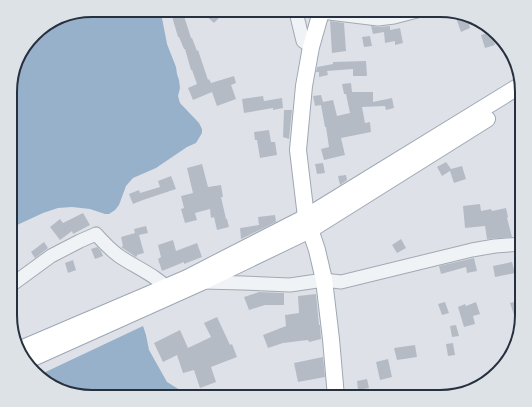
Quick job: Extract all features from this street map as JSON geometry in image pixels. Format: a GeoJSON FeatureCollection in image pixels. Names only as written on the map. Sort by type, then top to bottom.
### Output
{"type":"FeatureCollection","features":[{"type":"Feature","properties":{"kind":"main road"},"geometry":{"type":"LineString","coordinates":[[320,17],[311,47],[304,86],[298,150],[308,223],[317,250],[324,280],[335,390]]}},
{"type":"Feature","properties":{"kind":"main road"},"geometry":{"type":"LineString","coordinates":[[31,359],[171,290],[186,278],[308,223],[515,88]]}},
{"type":"Feature","properties":{"kind":"main road"},"geometry":{"type":"LineString","coordinates":[[25,347],[171,290],[202,282],[308,223],[515,101]]}},
{"type":"Feature","properties":{"kind":"street"},"geometry":{"type":"LineString","coordinates":[[297,17],[302,41],[311,47]]}},
{"type":"Feature","properties":{"kind":"street"},"geometry":{"type":"LineString","coordinates":[[362,17],[378,19],[394,17]]}},
{"type":"Feature","properties":{"kind":"street"},"geometry":{"type":"LineString","coordinates":[[17,281],[51,256],[96,234],[104,244],[118,255],[171,290]]}},
{"type":"Feature","properties":{"kind":"street"},"geometry":{"type":"LineString","coordinates":[[202,282],[243,282],[290,285],[324,280],[341,282],[472,250],[515,245]]}},
{"type":"Feature","properties":{"kind":"water"},"geometry":{"type":"Polygon","coordinates":[[[162,17],[167,44],[176,67],[179,80],[180,88],[178,96],[180,103],[199,123],[202,129],[202,133],[196,143],[187,147],[156,168],[133,178],[126,186],[119,205],[109,214],[90,209],[72,207],[58,208],[17,225],[17,92],[20,72],[32,46],[54,27],[77,18],[162,17]]]}},
{"type":"Feature","properties":{"kind":"water"},"geometry":{"type":"Polygon","coordinates":[[[143,326],[149,350],[167,382],[180,390],[87,390],[63,384],[44,373],[143,326]]]}},
{"type":"Feature","properties":{"kind":"building"},"geometry":{"type":"Polygon","coordinates":[[[172,17],[184,17],[191,38],[197,51],[198,50],[208,80],[209,79],[211,83],[234,76],[236,83],[231,85],[236,99],[217,106],[212,92],[193,100],[188,88],[197,84],[185,49],[178,37],[172,17]]]}},
{"type":"Feature","properties":{"kind":"building"},"geometry":{"type":"Polygon","coordinates":[[[207,17],[220,17],[214,23],[207,17]]]}},
{"type":"Feature","properties":{"kind":"building"},"geometry":{"type":"Polygon","coordinates":[[[456,19],[469,23],[470,28],[461,32],[456,19]]]}},
{"type":"Feature","properties":{"kind":"building"},"geometry":{"type":"Polygon","coordinates":[[[330,21],[344,23],[346,51],[332,53],[330,21]]]}},
{"type":"Feature","properties":{"kind":"building"},"geometry":{"type":"Polygon","coordinates":[[[371,26],[390,26],[390,30],[400,28],[403,43],[395,45],[395,41],[385,43],[384,32],[373,34],[371,26]]]}},
{"type":"Feature","properties":{"kind":"building"},"geometry":{"type":"Polygon","coordinates":[[[486,33],[493,39],[495,45],[485,48],[481,35],[486,33]]]}},
{"type":"Feature","properties":{"kind":"building"},"geometry":{"type":"Polygon","coordinates":[[[370,36],[372,46],[364,47],[362,37],[370,36]]]}},
{"type":"Feature","properties":{"kind":"building"},"geometry":{"type":"Polygon","coordinates":[[[366,61],[367,76],[353,76],[353,69],[327,71],[328,75],[319,77],[319,72],[316,72],[317,67],[333,64],[333,62],[366,61]]]}},
{"type":"Feature","properties":{"kind":"building"},"geometry":{"type":"Polygon","coordinates":[[[351,83],[352,92],[373,92],[373,102],[392,98],[394,108],[386,110],[385,106],[362,107],[365,123],[370,122],[371,132],[341,138],[345,155],[324,160],[321,149],[329,147],[326,127],[321,105],[315,106],[313,96],[321,95],[323,102],[333,100],[337,116],[350,113],[342,84],[351,83]]]}},
{"type":"Feature","properties":{"kind":"building"},"geometry":{"type":"Polygon","coordinates":[[[263,96],[264,101],[282,98],[283,108],[273,110],[273,108],[244,113],[242,99],[263,96]]]}},
{"type":"Feature","properties":{"kind":"building"},"geometry":{"type":"Polygon","coordinates":[[[284,110],[292,110],[289,139],[283,137],[284,110]]]}},
{"type":"Feature","properties":{"kind":"building"},"geometry":{"type":"Polygon","coordinates":[[[269,130],[271,142],[275,142],[277,155],[260,158],[254,132],[269,130]]]}},
{"type":"Feature","properties":{"kind":"building"},"geometry":{"type":"Polygon","coordinates":[[[446,162],[451,169],[462,166],[466,179],[454,183],[450,171],[442,176],[437,167],[446,162]]]}},
{"type":"Feature","properties":{"kind":"building"},"geometry":{"type":"Polygon","coordinates":[[[323,163],[325,173],[317,174],[315,164],[323,163]]]}},
{"type":"Feature","properties":{"kind":"building"},"geometry":{"type":"Polygon","coordinates":[[[202,164],[208,187],[221,185],[223,197],[221,197],[229,227],[217,230],[214,217],[211,218],[210,209],[195,213],[197,220],[185,223],[181,209],[184,208],[181,196],[193,193],[187,168],[202,164]]]}},
{"type":"Feature","properties":{"kind":"building"},"geometry":{"type":"Polygon","coordinates":[[[346,175],[347,180],[340,185],[338,176],[346,175]]]}},
{"type":"Feature","properties":{"kind":"building"},"geometry":{"type":"Polygon","coordinates":[[[171,176],[176,189],[133,204],[129,194],[139,190],[140,193],[160,187],[158,181],[171,176]]]}},
{"type":"Feature","properties":{"kind":"building"},"geometry":{"type":"Polygon","coordinates":[[[480,204],[481,211],[491,209],[492,211],[506,208],[512,237],[487,239],[485,226],[465,228],[463,206],[480,204]]]}},
{"type":"Feature","properties":{"kind":"building"},"geometry":{"type":"Polygon","coordinates":[[[83,213],[90,225],[73,234],[72,231],[60,240],[50,227],[60,219],[63,223],[83,213]]]}},
{"type":"Feature","properties":{"kind":"building"},"geometry":{"type":"Polygon","coordinates":[[[275,215],[276,222],[241,239],[240,228],[259,225],[258,217],[275,215]]]}},
{"type":"Feature","properties":{"kind":"building"},"geometry":{"type":"Polygon","coordinates":[[[146,226],[148,233],[139,235],[144,253],[137,255],[136,257],[121,247],[123,246],[121,237],[135,233],[134,229],[146,226]]]}},
{"type":"Feature","properties":{"kind":"building"},"geometry":{"type":"Polygon","coordinates":[[[401,239],[406,248],[397,253],[392,245],[401,239]]]}},
{"type":"Feature","properties":{"kind":"building"},"geometry":{"type":"Polygon","coordinates":[[[173,240],[176,251],[197,243],[202,257],[184,264],[184,262],[162,271],[158,259],[161,257],[158,245],[173,240]]]}},
{"type":"Feature","properties":{"kind":"building"},"geometry":{"type":"Polygon","coordinates":[[[44,242],[48,248],[35,258],[31,252],[44,242]]]}},
{"type":"Feature","properties":{"kind":"building"},"geometry":{"type":"Polygon","coordinates":[[[97,247],[103,256],[95,259],[91,249],[97,247]]]}},
{"type":"Feature","properties":{"kind":"building"},"geometry":{"type":"Polygon","coordinates":[[[474,258],[477,271],[467,273],[466,267],[441,274],[439,266],[474,258]]]}},
{"type":"Feature","properties":{"kind":"building"},"geometry":{"type":"Polygon","coordinates":[[[73,260],[76,270],[68,273],[65,263],[73,260]]]}},
{"type":"Feature","properties":{"kind":"building"},"geometry":{"type":"Polygon","coordinates":[[[512,262],[515,273],[495,277],[493,266],[512,262]]]}},
{"type":"Feature","properties":{"kind":"building"},"geometry":{"type":"Polygon","coordinates":[[[259,292],[284,293],[284,305],[265,305],[249,310],[244,297],[259,292]]]}},
{"type":"Feature","properties":{"kind":"building"},"geometry":{"type":"Polygon","coordinates":[[[316,294],[321,339],[309,342],[308,340],[283,343],[268,348],[263,335],[286,326],[285,315],[299,313],[298,296],[316,294]]]}},
{"type":"Feature","properties":{"kind":"building"},"geometry":{"type":"Polygon","coordinates":[[[445,302],[449,313],[442,315],[438,304],[445,302]]]}},
{"type":"Feature","properties":{"kind":"building"},"geometry":{"type":"Polygon","coordinates":[[[476,302],[480,314],[473,316],[475,324],[464,327],[458,307],[476,302]]]}},
{"type":"Feature","properties":{"kind":"building"},"geometry":{"type":"Polygon","coordinates":[[[515,302],[515,318],[510,303],[515,302]]]}},
{"type":"Feature","properties":{"kind":"building"},"geometry":{"type":"Polygon","coordinates":[[[217,317],[230,345],[232,344],[237,357],[211,367],[216,382],[200,388],[194,370],[183,373],[177,355],[163,362],[154,343],[180,330],[188,348],[211,337],[204,323],[217,317]]]}},
{"type":"Feature","properties":{"kind":"building"},"geometry":{"type":"Polygon","coordinates":[[[456,325],[459,336],[452,337],[450,326],[456,325]]]}},
{"type":"Feature","properties":{"kind":"building"},"geometry":{"type":"Polygon","coordinates":[[[453,343],[455,355],[448,356],[446,344],[453,343]]]}},
{"type":"Feature","properties":{"kind":"building"},"geometry":{"type":"Polygon","coordinates":[[[415,345],[417,357],[397,360],[394,348],[415,345]]]}},
{"type":"Feature","properties":{"kind":"building"},"geometry":{"type":"Polygon","coordinates":[[[323,357],[325,377],[298,382],[294,363],[323,357]]]}},
{"type":"Feature","properties":{"kind":"building"},"geometry":{"type":"Polygon","coordinates":[[[388,359],[392,377],[380,380],[376,362],[388,359]]]}},
{"type":"Feature","properties":{"kind":"building"},"geometry":{"type":"Polygon","coordinates":[[[367,379],[369,388],[358,390],[357,381],[367,379]]]}}]}
